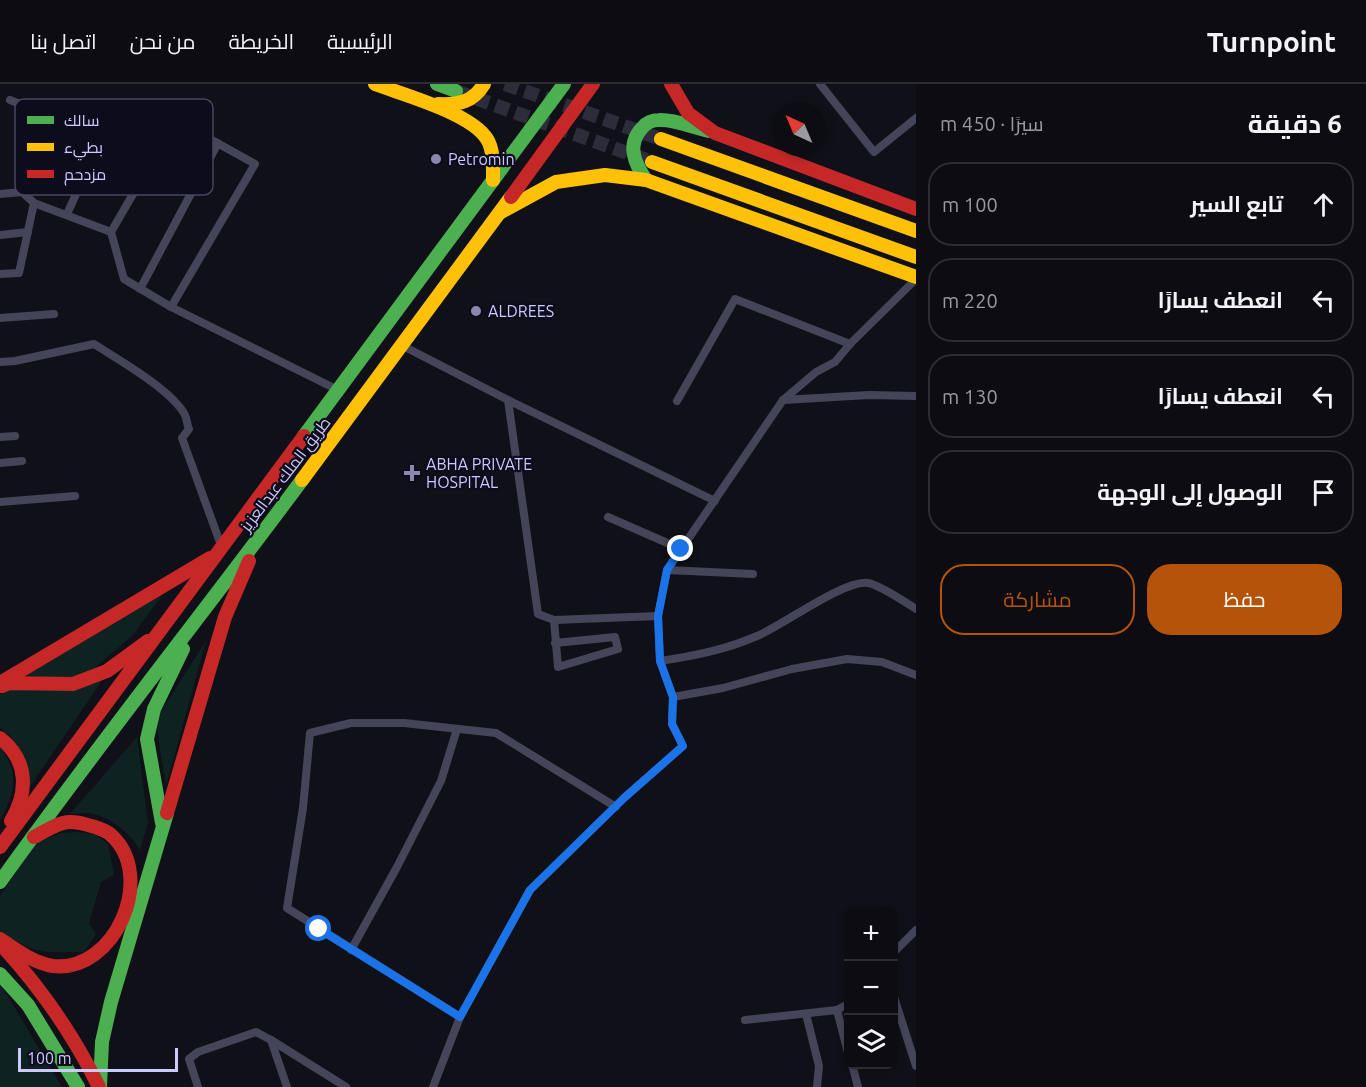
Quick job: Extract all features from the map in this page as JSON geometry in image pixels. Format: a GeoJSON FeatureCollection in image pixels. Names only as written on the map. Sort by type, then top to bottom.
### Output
{"type":"FeatureCollection","features":[{"type":"Feature","properties":{"kind":"main road"},"geometry":{"type":"LineString","coordinates":[[375,84],[430,104],[475,125],[488,140],[492,154],[493,180]]}},
{"type":"Feature","properties":{"kind":"main road"},"geometry":{"type":"LineString","coordinates":[[437,84],[456,91]]}},
{"type":"Feature","properties":{"kind":"main road"},"geometry":{"type":"LineString","coordinates":[[430,104],[462,105],[479,95],[484,84]]}},
{"type":"Feature","properties":{"kind":"main road","name":"طريق الملك عبدالعزيز"},"geometry":{"type":"LineString","coordinates":[[0,846],[564,84]]}},
{"type":"Feature","properties":{"kind":"main road","name":"طريق الملك عبدالعزيز"},"geometry":{"type":"LineString","coordinates":[[0,882],[65,791],[198,620],[589,89],[598,84]]}},
{"type":"Feature","properties":{"kind":"main road"},"geometry":{"type":"LineString","coordinates":[[671,84],[688,113],[715,133]]}},
{"type":"Feature","properties":{"kind":"main road"},"geometry":{"type":"LineString","coordinates":[[646,180],[637,168],[632,148],[635,135],[645,124],[656,120],[715,133],[916,209]]}},
{"type":"Feature","properties":{"kind":"main road"},"geometry":{"type":"LineString","coordinates":[[661,139],[916,231]]}},
{"type":"Feature","properties":{"kind":"main road"},"geometry":{"type":"LineString","coordinates":[[651,162],[916,257]]}},
{"type":"Feature","properties":{"kind":"main road"},"geometry":{"type":"LineString","coordinates":[[497,214],[555,182],[605,175],[646,180],[916,278]]}},
{"type":"Feature","properties":{"kind":"main road"},"geometry":{"type":"LineString","coordinates":[[100,1087],[102,1042],[111,1002],[225,617],[260,536]]}},
{"type":"Feature","properties":{"kind":"main road"},"geometry":{"type":"LineString","coordinates":[[0,685],[220,550]]}},
{"type":"Feature","properties":{"kind":"main road"},"geometry":{"type":"LineString","coordinates":[[163,826],[147,739],[154,709],[198,620]]}},
{"type":"Feature","properties":{"kind":"main road"},"geometry":{"type":"LineString","coordinates":[[0,685],[9,683],[73,684],[107,671],[160,632]]}},
{"type":"Feature","properties":{"kind":"main road"},"geometry":{"type":"LineString","coordinates":[[0,738],[16,754],[21,769],[22,798],[0,846]]}},
{"type":"Feature","properties":{"kind":"main road"},"geometry":{"type":"LineString","coordinates":[[0,941],[34,960],[56,966],[73,966],[92,957],[108,945],[120,929],[132,885],[128,860],[110,832],[96,825],[64,822],[32,838]]}},
{"type":"Feature","properties":{"kind":"main road"},"geometry":{"type":"LineString","coordinates":[[0,941],[42,992],[85,1056],[100,1087]]}},
{"type":"Feature","properties":{"kind":"main road"},"geometry":{"type":"LineString","coordinates":[[0,974],[28,1005],[78,1087]]}},
{"type":"Feature","properties":{"kind":"street"},"geometry":{"type":"LineString","coordinates":[[820,84],[874,152],[916,118]]}},
{"type":"Feature","properties":{"kind":"street"},"geometry":{"type":"LineString","coordinates":[[10,100],[15,102]]}},
{"type":"Feature","properties":{"kind":"street"},"geometry":{"type":"LineString","coordinates":[[171,307],[255,164],[213,140]]}},
{"type":"Feature","properties":{"kind":"street"},"geometry":{"type":"LineString","coordinates":[[213,152],[218,143]]}},
{"type":"Feature","properties":{"kind":"street"},"geometry":{"type":"LineString","coordinates":[[0,194],[15,193]]}},
{"type":"Feature","properties":{"kind":"street"},"geometry":{"type":"LineString","coordinates":[[25,195],[34,203],[111,232]]}},
{"type":"Feature","properties":{"kind":"street"},"geometry":{"type":"LineString","coordinates":[[67,214],[76,195]]}},
{"type":"Feature","properties":{"kind":"street"},"geometry":{"type":"LineString","coordinates":[[132,195],[111,232],[124,279],[171,307],[338,390]]}},
{"type":"Feature","properties":{"kind":"street"},"geometry":{"type":"LineString","coordinates":[[140,289],[190,195]]}},
{"type":"Feature","properties":{"kind":"street"},"geometry":{"type":"LineString","coordinates":[[0,274],[19,273],[34,203]]}},
{"type":"Feature","properties":{"kind":"street"},"geometry":{"type":"LineString","coordinates":[[0,235],[28,232]]}},
{"type":"Feature","properties":{"kind":"street"},"geometry":{"type":"LineString","coordinates":[[433,1087],[460,1017],[530,890],[683,746],[672,724],[673,697],[660,661],[658,616],[667,570],[783,400],[816,372],[835,362],[916,278]]}},
{"type":"Feature","properties":{"kind":"street"},"geometry":{"type":"LineString","coordinates":[[677,401],[735,299],[850,344]]}},
{"type":"Feature","properties":{"kind":"street"},"geometry":{"type":"LineString","coordinates":[[0,318],[54,314]]}},
{"type":"Feature","properties":{"kind":"street"},"geometry":{"type":"LineString","coordinates":[[0,362],[15,361],[94,344],[173,400],[185,416],[189,429],[182,438],[220,550]]}},
{"type":"Feature","properties":{"kind":"street"},"geometry":{"type":"LineString","coordinates":[[401,345],[715,501]]}},
{"type":"Feature","properties":{"kind":"street"},"geometry":{"type":"LineString","coordinates":[[783,400],[869,394],[916,396]]}},
{"type":"Feature","properties":{"kind":"street"},"geometry":{"type":"LineString","coordinates":[[508,400],[538,614],[554,620],[658,616]]}},
{"type":"Feature","properties":{"kind":"street"},"geometry":{"type":"LineString","coordinates":[[0,437],[15,436]]}},
{"type":"Feature","properties":{"kind":"street"},"geometry":{"type":"LineString","coordinates":[[0,463],[22,461]]}},
{"type":"Feature","properties":{"kind":"street"},"geometry":{"type":"LineString","coordinates":[[0,502],[75,496]]}},
{"type":"Feature","properties":{"kind":"street"},"geometry":{"type":"LineString","coordinates":[[608,517],[681,549]]}},
{"type":"Feature","properties":{"kind":"street"},"geometry":{"type":"LineString","coordinates":[[667,570],[753,574]]}},
{"type":"Feature","properties":{"kind":"street"},"geometry":{"type":"LineString","coordinates":[[660,661],[705,654],[758,636],[844,588],[868,583],[916,609]]}},
{"type":"Feature","properties":{"kind":"street"},"geometry":{"type":"LineString","coordinates":[[554,620],[555,643],[558,667],[618,649],[615,637],[555,643]]}},
{"type":"Feature","properties":{"kind":"street"},"geometry":{"type":"LineString","coordinates":[[673,697],[847,659],[882,662],[916,675]]}},
{"type":"Feature","properties":{"kind":"street"},"geometry":{"type":"LineString","coordinates":[[460,1017],[287,908],[303,808],[310,733],[351,723],[404,723],[496,732],[616,807]]}},
{"type":"Feature","properties":{"kind":"street"},"geometry":{"type":"LineString","coordinates":[[351,950],[441,781],[457,729]]}},
{"type":"Feature","properties":{"kind":"street"},"geometry":{"type":"LineString","coordinates":[[898,948],[916,930]]}},
{"type":"Feature","properties":{"kind":"street"},"geometry":{"type":"LineString","coordinates":[[745,1020],[837,1010],[844,1006]]}},
{"type":"Feature","properties":{"kind":"street"},"geometry":{"type":"LineString","coordinates":[[837,1010],[844,1035]]}},
{"type":"Feature","properties":{"kind":"street"},"geometry":{"type":"LineString","coordinates":[[898,1010],[916,1066]]}},
{"type":"Feature","properties":{"kind":"street"},"geometry":{"type":"LineString","coordinates":[[806,1014],[819,1066],[817,1087]]}},
{"type":"Feature","properties":{"kind":"street"},"geometry":{"type":"LineString","coordinates":[[198,1087],[189,1059],[198,1052],[256,1032],[346,1087]]}},
{"type":"Feature","properties":{"kind":"street"},"geometry":{"type":"LineString","coordinates":[[271,1040],[287,1087]]}},
{"type":"Feature","properties":{"kind":"street"},"geometry":{"type":"LineString","coordinates":[[853,1069],[858,1087]]}},
{"type":"Feature","properties":{"kind":"green space"},"geometry":{"type":"Polygon","coordinates":[[[163,594],[132,636],[85,676],[73,679],[20,675],[163,594]]]}},
{"type":"Feature","properties":{"kind":"green space"},"geometry":{"type":"Polygon","coordinates":[[[206,641],[166,786],[157,729],[160,713],[206,641]]]}},
{"type":"Feature","properties":{"kind":"green space"},"geometry":{"type":"Polygon","coordinates":[[[103,679],[27,791],[24,763],[19,748],[15,741],[0,728],[0,691],[103,679]]]}},
{"type":"Feature","properties":{"kind":"green space"},"geometry":{"type":"Polygon","coordinates":[[[137,737],[148,823],[140,850],[125,831],[105,818],[90,813],[70,814],[137,737]]]}},
{"type":"Feature","properties":{"kind":"green space"},"geometry":{"type":"Polygon","coordinates":[[[0,747],[11,766],[13,784],[9,801],[0,821],[0,747]]]}},
{"type":"Feature","properties":{"kind":"green space"},"geometry":{"type":"Polygon","coordinates":[[[61,833],[94,834],[108,844],[114,875],[101,882],[89,923],[96,934],[84,952],[48,952],[32,949],[0,933],[0,896],[36,843],[61,833]]]}},
{"type":"Feature","properties":{"kind":"green space"},"geometry":{"type":"Polygon","coordinates":[[[0,983],[62,1087],[0,1087],[0,983]]]}},
{"type":"Feature","properties":{"kind":"tunnel"},"geometry":{"type":"LineString","coordinates":[[505,84],[661,139]]}},
{"type":"Feature","properties":{"kind":"tunnel"},"geometry":{"type":"LineString","coordinates":[[456,91],[652,162]]}},
{"type":"Feature","properties":{"kind":"traffic: fast"},"geometry":{"type":"LineString","coordinates":[[437,84],[456,91]]}},
{"type":"Feature","properties":{"kind":"traffic: fast"},"geometry":{"type":"LineString","coordinates":[[304,436],[564,84]]}},
{"type":"Feature","properties":{"kind":"traffic: fast"},"geometry":{"type":"LineString","coordinates":[[646,180],[638,168],[633,148],[637,134],[645,125],[649,122],[665,120],[710,131]]}},
{"type":"Feature","properties":{"kind":"traffic: fast"},"geometry":{"type":"LineString","coordinates":[[0,882],[302,480]]}},
{"type":"Feature","properties":{"kind":"traffic: fast"},"geometry":{"type":"LineString","coordinates":[[162,823],[147,739],[154,709],[183,649]]}},
{"type":"Feature","properties":{"kind":"traffic: fast"},"geometry":{"type":"LineString","coordinates":[[100,1087],[102,1042],[111,1002],[167,813]]}},
{"type":"Feature","properties":{"kind":"traffic: fast"},"geometry":{"type":"LineString","coordinates":[[0,974],[28,1005],[78,1087]]}},
{"type":"Feature","properties":{"kind":"traffic: slow"},"geometry":{"type":"LineString","coordinates":[[375,84],[452,113],[479,130],[491,148],[493,180]]}},
{"type":"Feature","properties":{"kind":"traffic: slow"},"geometry":{"type":"LineString","coordinates":[[438,104],[452,104],[470,99],[484,84]]}},
{"type":"Feature","properties":{"kind":"traffic: slow"},"geometry":{"type":"LineString","coordinates":[[661,139],[916,231]]}},
{"type":"Feature","properties":{"kind":"traffic: slow"},"geometry":{"type":"LineString","coordinates":[[652,162],[916,257]]}},
{"type":"Feature","properties":{"kind":"traffic: slow"},"geometry":{"type":"LineString","coordinates":[[501,212],[556,182],[605,175],[646,180],[916,277]]}},
{"type":"Feature","properties":{"kind":"traffic: slow"},"geometry":{"type":"LineString","coordinates":[[302,480],[511,197]]}},
{"type":"Feature","properties":{"kind":"traffic: jam"},"geometry":{"type":"LineString","coordinates":[[511,197],[593,84]]}},
{"type":"Feature","properties":{"kind":"traffic: jam"},"geometry":{"type":"LineString","coordinates":[[671,84],[688,113],[715,133],[916,209]]}},
{"type":"Feature","properties":{"kind":"traffic: jam"},"geometry":{"type":"LineString","coordinates":[[0,847],[304,436]]}},
{"type":"Feature","properties":{"kind":"traffic: jam"},"geometry":{"type":"LineString","coordinates":[[0,683],[210,558]]}},
{"type":"Feature","properties":{"kind":"traffic: jam"},"geometry":{"type":"LineString","coordinates":[[167,813],[225,617],[249,561]]}},
{"type":"Feature","properties":{"kind":"traffic: jam"},"geometry":{"type":"LineString","coordinates":[[2,686],[9,683],[73,684],[107,671],[148,641]]}},
{"type":"Feature","properties":{"kind":"traffic: jam"},"geometry":{"type":"LineString","coordinates":[[0,738],[16,757],[23,777],[21,799],[11,821]]}},
{"type":"Feature","properties":{"kind":"traffic: jam"},"geometry":{"type":"LineString","coordinates":[[0,939],[25,956],[39,962],[53,966],[75,964],[95,954],[111,938],[122,918],[129,896],[130,874],[124,853],[111,835],[95,827],[71,822],[63,823],[34,837]]}},
{"type":"Feature","properties":{"kind":"traffic: jam"},"geometry":{"type":"LineString","coordinates":[[5,949],[57,1015],[99,1087]]}},
{"type":"Feature","properties":{"kind":"place","name":"Petromin"},"geometry":{"type":"Point","coordinates":[436,159]}},
{"type":"Feature","properties":{"kind":"place","name":"ALDREES"},"geometry":{"type":"Point","coordinates":[476,311]}},
{"type":"Feature","properties":{"kind":"place","name":"ABHA PRIVATE HOSPITAL"},"geometry":{"type":"Point","coordinates":[412,473]}},
{"type":"Feature","properties":{"kind":"route"},"geometry":{"type":"LineString","coordinates":[[319,929],[460,1017],[530,890],[624,798],[683,746],[672,724],[673,697],[660,661],[658,616],[667,570],[681,549]]}}]}
